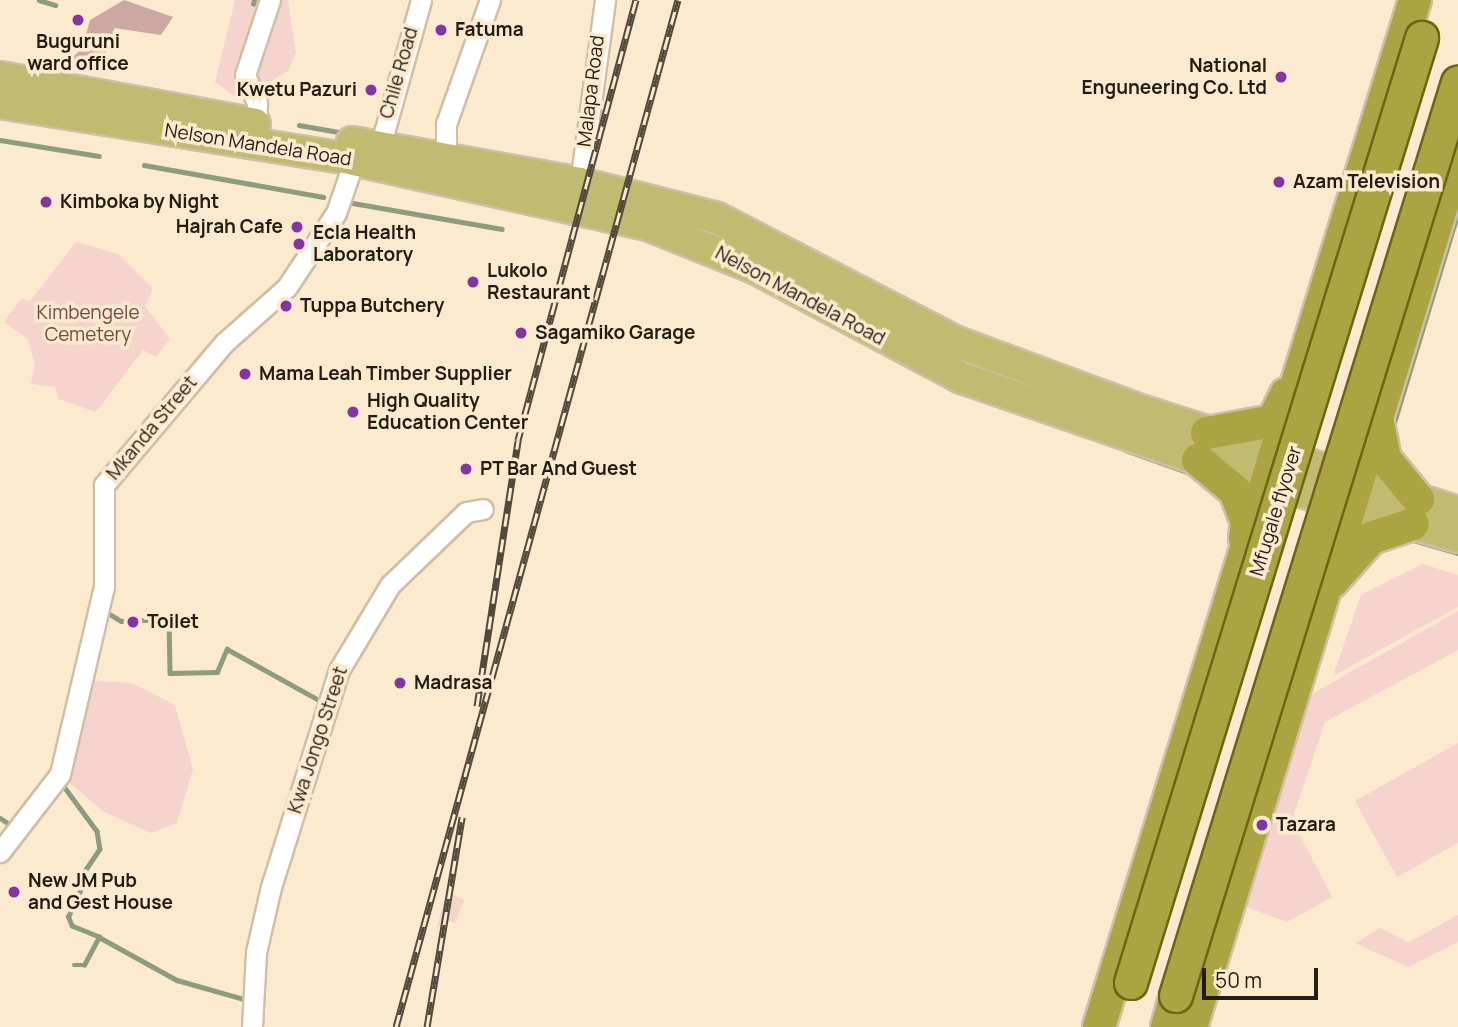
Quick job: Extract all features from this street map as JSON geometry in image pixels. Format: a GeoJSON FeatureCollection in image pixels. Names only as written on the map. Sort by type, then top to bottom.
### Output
{"type":"FeatureCollection","features":[{"type":"Feature","properties":{"kind":"highway"},"geometry":{"type":"LineString","coordinates":[[1099,1027],[1415,0]]}},
{"type":"Feature","properties":{"kind":"highway","name":"Mfugale flyover"},"geometry":{"type":"LineString","coordinates":[[1118,1027],[1433,0]]}},
{"type":"Feature","properties":{"kind":"highway"},"geometry":{"type":"LineString","coordinates":[[1167,1027],[1458,83]]}},
{"type":"Feature","properties":{"kind":"highway"},"geometry":{"type":"LineString","coordinates":[[1191,1027],[1312,616],[1458,153]]}},
{"type":"Feature","properties":{"kind":"highway"},"geometry":{"type":"LineString","coordinates":[[1242,561],[1244,506],[1202,446],[1273,421],[1309,341]]}},
{"type":"Feature","properties":{"kind":"highway"},"geometry":{"type":"LineString","coordinates":[[1312,616],[1353,552],[1415,512],[1385,459],[1377,409]]}},
{"type":"Feature","properties":{"kind":"main road","name":"Nelson Mandela Road"},"geometry":{"type":"LineString","coordinates":[[0,77],[256,124],[606,213],[686,238],[962,379],[1202,446],[1415,512],[1458,537]]}},
{"type":"Feature","properties":{"kind":"main road","name":"Nelson Mandela Road"},"geometry":{"type":"LineString","coordinates":[[0,103],[446,158],[580,183],[718,218],[954,341],[1202,446]]}},
{"type":"Feature","properties":{"kind":"main road","name":"Nelson Mandela Road"},"geometry":{"type":"LineString","coordinates":[[1415,512],[1458,512]]}},
{"type":"Feature","properties":{"kind":"street"},"geometry":{"type":"LineString","coordinates":[[256,124],[257,103],[246,75],[270,0]]}},
{"type":"Feature","properties":{"kind":"street","name":"Chile Road"},"geometry":{"type":"LineString","coordinates":[[364,150],[421,0]]}},
{"type":"Feature","properties":{"kind":"street"},"geometry":{"type":"LineString","coordinates":[[446,158],[450,113],[489,0]]}},
{"type":"Feature","properties":{"kind":"street","name":"Malapa Road"},"geometry":{"type":"LineString","coordinates":[[580,183],[605,0]]}},
{"type":"Feature","properties":{"kind":"street","name":"Mkanda Street"},"geometry":{"type":"LineString","coordinates":[[0,852],[60,774],[104,587],[104,485],[224,343],[287,287],[337,213],[364,150]]}},
{"type":"Feature","properties":{"kind":"street","name":"Kwa Jongo Street"},"geometry":{"type":"LineString","coordinates":[[252,1027],[253,971],[268,900],[339,670],[390,585],[466,512],[482,509]]}},
{"type":"Feature","properties":{"kind":"green space"},"geometry":{"type":"Polygon","coordinates":[[[235,0],[288,0],[296,53],[288,71],[240,100],[215,82],[235,0]]]}},
{"type":"Feature","properties":{"kind":"green space","name":"Kimbengele Cemetery"},"geometry":{"type":"Polygon","coordinates":[[[76,242],[118,254],[153,289],[145,306],[170,339],[156,357],[143,350],[96,412],[58,399],[55,387],[31,384],[35,364],[28,339],[4,322],[22,298],[29,302],[76,242]]]}},
{"type":"Feature","properties":{"kind":"green space"},"geometry":{"type":"Polygon","coordinates":[[[1423,564],[1458,575],[1458,607],[1333,676],[1361,595],[1423,564]]]}},
{"type":"Feature","properties":{"kind":"green space"},"geometry":{"type":"Polygon","coordinates":[[[1458,611],[1458,650],[1325,722],[1292,820],[1332,897],[1287,922],[1247,907],[1310,695],[1458,611]]]}},
{"type":"Feature","properties":{"kind":"green space"},"geometry":{"type":"Polygon","coordinates":[[[84,680],[132,683],[175,705],[193,769],[177,823],[151,833],[104,812],[65,779],[84,680]]]}},
{"type":"Feature","properties":{"kind":"green space"},"geometry":{"type":"Polygon","coordinates":[[[1458,743],[1458,843],[1397,877],[1355,801],[1458,743]]]}},
{"type":"Feature","properties":{"kind":"green space"},"geometry":{"type":"Polygon","coordinates":[[[447,892],[464,900],[455,923],[446,919],[436,930],[447,892]]]}},
{"type":"Feature","properties":{"kind":"green space"},"geometry":{"type":"Polygon","coordinates":[[[1458,915],[1458,942],[1408,967],[1355,943],[1380,928],[1409,942],[1458,915]]]}},
{"type":"Feature","properties":{"kind":"shaded area"},"geometry":{"type":"Polygon","coordinates":[[[124,0],[173,17],[161,35],[114,28],[115,44],[89,68],[76,69],[70,59],[82,49],[90,20],[124,0]]]}},
{"type":"Feature","properties":{"kind":"waterway"},"geometry":{"type":"LineString","coordinates":[[39,0],[55,5]]}},
{"type":"Feature","properties":{"kind":"waterway"},"geometry":{"type":"LineString","coordinates":[[253,4],[254,0]]}},
{"type":"Feature","properties":{"kind":"waterway"},"geometry":{"type":"LineString","coordinates":[[583,97],[585,78]]}},
{"type":"Feature","properties":{"kind":"waterway"},"geometry":{"type":"LineString","coordinates":[[299,125],[345,133]]}},
{"type":"Feature","properties":{"kind":"waterway"},"geometry":{"type":"LineString","coordinates":[[0,140],[99,156]]}},
{"type":"Feature","properties":{"kind":"waterway"},"geometry":{"type":"LineString","coordinates":[[144,165],[323,197]]}},
{"type":"Feature","properties":{"kind":"waterway"},"geometry":{"type":"LineString","coordinates":[[347,202],[502,229]]}},
{"type":"Feature","properties":{"kind":"waterway"},"geometry":{"type":"LineString","coordinates":[[1393,426],[1458,212]]}},
{"type":"Feature","properties":{"kind":"waterway"},"geometry":{"type":"LineString","coordinates":[[1125,450],[1193,474]]}},
{"type":"Feature","properties":{"kind":"waterway"},"geometry":{"type":"LineString","coordinates":[[1410,539],[1458,553]]}},
{"type":"Feature","properties":{"kind":"waterway"},"geometry":{"type":"LineString","coordinates":[[103,610],[121,621],[169,619],[170,673],[217,672],[227,649],[321,701]]}},
{"type":"Feature","properties":{"kind":"waterway"},"geometry":{"type":"LineString","coordinates":[[60,781],[97,831],[100,849],[86,870]]}},
{"type":"Feature","properties":{"kind":"waterway"},"geometry":{"type":"LineString","coordinates":[[0,818],[14,827]]}},
{"type":"Feature","properties":{"kind":"waterway"},"geometry":{"type":"LineString","coordinates":[[74,965],[84,965],[99,937],[72,926],[68,917],[86,878]]}},
{"type":"Feature","properties":{"kind":"waterway"},"geometry":{"type":"LineString","coordinates":[[99,937],[177,980],[247,1000]]}},
{"type":"Feature","properties":{"kind":"railway"},"geometry":{"type":"LineString","coordinates":[[477,706],[518,440],[636,0]]}},
{"type":"Feature","properties":{"kind":"railway"},"geometry":{"type":"LineString","coordinates":[[396,1027],[678,0]]}},
{"type":"Feature","properties":{"kind":"railway"},"geometry":{"type":"LineString","coordinates":[[427,1027],[462,817]]}},
{"type":"Feature","properties":{"kind":"place","name":"Buguruni ward office"},"geometry":{"type":"Point","coordinates":[78,20]}},
{"type":"Feature","properties":{"kind":"place","name":"Fatuma"},"geometry":{"type":"Point","coordinates":[441,30]}},
{"type":"Feature","properties":{"kind":"place","name":"National Enguneering Co. Ltd"},"geometry":{"type":"Point","coordinates":[1281,77]}},
{"type":"Feature","properties":{"kind":"place","name":"Kwetu Pazuri"},"geometry":{"type":"Point","coordinates":[371,90]}},
{"type":"Feature","properties":{"kind":"place","name":"Azam Television"},"geometry":{"type":"Point","coordinates":[1279,182]}},
{"type":"Feature","properties":{"kind":"place","name":"Kimboka by Night"},"geometry":{"type":"Point","coordinates":[46,202]}},
{"type":"Feature","properties":{"kind":"place","name":"Hajrah Cafe"},"geometry":{"type":"Point","coordinates":[297,227]}},
{"type":"Feature","properties":{"kind":"place","name":"Ecla Health Laboratory"},"geometry":{"type":"Point","coordinates":[299,244]}},
{"type":"Feature","properties":{"kind":"place","name":"Lukolo Restaurant"},"geometry":{"type":"Point","coordinates":[473,282]}},
{"type":"Feature","properties":{"kind":"place","name":"Tuppa Butchery"},"geometry":{"type":"Point","coordinates":[286,306]}},
{"type":"Feature","properties":{"kind":"place","name":"Sagamiko Garage"},"geometry":{"type":"Point","coordinates":[521,333]}},
{"type":"Feature","properties":{"kind":"place","name":"Mama Leah Timber Supplier"},"geometry":{"type":"Point","coordinates":[245,374]}},
{"type":"Feature","properties":{"kind":"place","name":"High Quality Education Center"},"geometry":{"type":"Point","coordinates":[353,412]}},
{"type":"Feature","properties":{"kind":"place","name":"PT Bar And Guest"},"geometry":{"type":"Point","coordinates":[466,469]}},
{"type":"Feature","properties":{"kind":"place","name":"Toilet"},"geometry":{"type":"Point","coordinates":[133,622]}},
{"type":"Feature","properties":{"kind":"place","name":"Madrasa"},"geometry":{"type":"Point","coordinates":[400,683]}},
{"type":"Feature","properties":{"kind":"place","name":"Tazara"},"geometry":{"type":"Point","coordinates":[1262,825]}},
{"type":"Feature","properties":{"kind":"place","name":"New JM Pub and Gest House"},"geometry":{"type":"Point","coordinates":[14,892]}}]}
